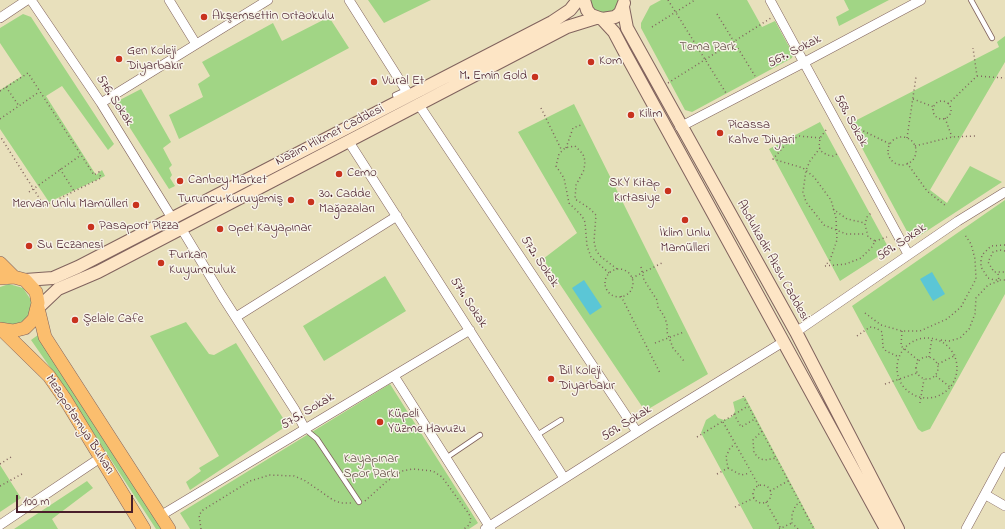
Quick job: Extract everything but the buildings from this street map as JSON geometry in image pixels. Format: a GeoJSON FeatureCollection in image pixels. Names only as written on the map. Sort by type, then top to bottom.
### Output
{"type":"FeatureCollection","features":[{"type":"Feature","properties":{"kind":"main road","name":"Nazım Hikmet Caddesi"},"geometry":{"type":"LineString","coordinates":[[19,278],[53,278],[172,218],[407,92],[552,22],[570,10],[578,0]]}},
{"type":"Feature","properties":{"kind":"main road"},"geometry":{"type":"LineString","coordinates":[[584,0],[587,10],[599,18],[618,38],[886,529]]}},
{"type":"Feature","properties":{"kind":"main road","name":"Nazım Hikmet Caddesi"},"geometry":{"type":"LineString","coordinates":[[38,308],[58,289],[98,272],[419,106],[567,27],[599,18],[614,17],[624,4]]}},
{"type":"Feature","properties":{"kind":"main road","name":"Abdulkadir Aksu Caddesi"},"geometry":{"type":"LineString","coordinates":[[624,4],[627,28],[680,127],[796,332],[898,529]]}},
{"type":"Feature","properties":{"kind":"main road"},"geometry":{"type":"LineString","coordinates":[[0,263],[36,292],[45,337],[169,529]]}},
{"type":"Feature","properties":{"kind":"main road"},"geometry":{"type":"LineString","coordinates":[[0,278],[19,278]]}},
{"type":"Feature","properties":{"kind":"main road"},"geometry":{"type":"LineString","coordinates":[[1,330],[13,331],[25,328],[34,319],[38,308]]}},
{"type":"Feature","properties":{"kind":"main road","name":"Mezopotamya Bulvarı"},"geometry":{"type":"LineString","coordinates":[[1,330],[49,376],[65,399],[144,529]]}},
{"type":"Feature","properties":{"kind":"street"},"geometry":{"type":"LineString","coordinates":[[0,18],[27,0]]}},
{"type":"Feature","properties":{"kind":"street","name":"576. Sokak"},"geometry":{"type":"LineString","coordinates":[[31,0],[101,103],[172,218]]}},
{"type":"Feature","properties":{"kind":"street"},"geometry":{"type":"LineString","coordinates":[[169,0],[196,44]]}},
{"type":"Feature","properties":{"kind":"street"},"geometry":{"type":"LineString","coordinates":[[349,0],[407,92]]}},
{"type":"Feature","properties":{"kind":"street","name":"568. Sokak"},"geometry":{"type":"LineString","coordinates":[[770,0],[908,254]]}},
{"type":"Feature","properties":{"kind":"street","name":"567. Sokak"},"geometry":{"type":"LineString","coordinates":[[680,127],[921,0]]}},
{"type":"Feature","properties":{"kind":"street"},"geometry":{"type":"LineString","coordinates":[[101,103],[263,1]]}},
{"type":"Feature","properties":{"kind":"street","name":"572. Sokak"},"geometry":{"type":"LineString","coordinates":[[419,106],[637,432]]}},
{"type":"Feature","properties":{"kind":"street","name":"574. Sokak"},"geometry":{"type":"LineString","coordinates":[[349,142],[564,478]]}},
{"type":"Feature","properties":{"kind":"street","name":"569. Sokak"},"geometry":{"type":"LineString","coordinates":[[796,332],[908,254],[1005,192]]}},
{"type":"Feature","properties":{"kind":"street"},"geometry":{"type":"LineString","coordinates":[[236,317],[397,216]]}},
{"type":"Feature","properties":{"kind":"street"},"geometry":{"type":"LineString","coordinates":[[181,228],[295,410],[305,429]]}},
{"type":"Feature","properties":{"kind":"street","name":"575. Sokak"},"geometry":{"type":"LineString","coordinates":[[160,516],[470,330]]}},
{"type":"Feature","properties":{"kind":"street","name":"569. Sokak"},"geometry":{"type":"LineString","coordinates":[[488,528],[564,478],[783,342]]}},
{"type":"Feature","properties":{"kind":"street"},"geometry":{"type":"LineString","coordinates":[[394,376],[488,528]]}},
{"type":"Feature","properties":{"kind":"street"},"geometry":{"type":"LineString","coordinates":[[966,529],[986,495],[1005,457]]}},
{"type":"Feature","properties":{"kind":"street"},"geometry":{"type":"LineString","coordinates":[[0,525],[100,458]]}},
{"type":"Feature","properties":{"kind":"street"},"geometry":{"type":"LineString","coordinates":[[986,495],[1005,506]]}},
{"type":"Feature","properties":{"kind":"lane"},"geometry":{"type":"LineString","coordinates":[[971,0],[992,38]]}},
{"type":"Feature","properties":{"kind":"lane"},"geometry":{"type":"LineString","coordinates":[[395,95],[407,92]]}},
{"type":"Feature","properties":{"kind":"lane"},"geometry":{"type":"LineString","coordinates":[[537,435],[561,420]]}},
{"type":"Feature","properties":{"kind":"lane"},"geometry":{"type":"LineString","coordinates":[[305,429],[317,438],[359,502]]}},
{"type":"Feature","properties":{"kind":"lane"},"geometry":{"type":"LineString","coordinates":[[446,458],[480,435]]}},
{"type":"Feature","properties":{"kind":"path"},"geometry":{"type":"LineString","coordinates":[[668,0],[730,100]]}},
{"type":"Feature","properties":{"kind":"path"},"geometry":{"type":"LineString","coordinates":[[652,27],[694,0]]}},
{"type":"Feature","properties":{"kind":"path"},"geometry":{"type":"LineString","coordinates":[[717,14],[755,76]]}},
{"type":"Feature","properties":{"kind":"path"},"geometry":{"type":"LineString","coordinates":[[660,88],[705,58],[778,14]]}},
{"type":"Feature","properties":{"kind":"path"},"geometry":{"type":"LineString","coordinates":[[973,48],[977,76]]}},
{"type":"Feature","properties":{"kind":"path"},"geometry":{"type":"LineString","coordinates":[[0,91],[28,73],[94,175],[99,172],[101,178],[46,206],[43,204],[0,136]]}},
{"type":"Feature","properties":{"kind":"path"},"geometry":{"type":"LineString","coordinates":[[948,104],[977,76],[1005,78]]}},
{"type":"Feature","properties":{"kind":"path"},"geometry":{"type":"LineString","coordinates":[[907,138],[916,77]]}},
{"type":"Feature","properties":{"kind":"path"},"geometry":{"type":"LineString","coordinates":[[6,87],[19,106]]}},
{"type":"Feature","properties":{"kind":"path"},"geometry":{"type":"LineString","coordinates":[[0,119],[40,92]]}},
{"type":"Feature","properties":{"kind":"path"},"geometry":{"type":"LineString","coordinates":[[913,99],[934,107]]}},
{"type":"Feature","properties":{"kind":"path"},"geometry":{"type":"LineString","coordinates":[[934,107],[940,102],[948,104]]}},
{"type":"Feature","properties":{"kind":"path"},"geometry":{"type":"LineString","coordinates":[[945,118],[951,111],[948,104]]}},
{"type":"Feature","properties":{"kind":"path"},"geometry":{"type":"LineString","coordinates":[[934,107],[935,115],[940,118],[945,118]]}},
{"type":"Feature","properties":{"kind":"path"},"geometry":{"type":"LineString","coordinates":[[541,108],[562,151]]}},
{"type":"Feature","properties":{"kind":"path"},"geometry":{"type":"LineString","coordinates":[[945,118],[952,137]]}},
{"type":"Feature","properties":{"kind":"path"},"geometry":{"type":"LineString","coordinates":[[849,124],[890,144]]}},
{"type":"Feature","properties":{"kind":"path"},"geometry":{"type":"LineString","coordinates":[[566,148],[573,128],[581,125]]}},
{"type":"Feature","properties":{"kind":"path"},"geometry":{"type":"LineString","coordinates":[[826,130],[820,138],[820,148],[810,161],[806,170],[804,192],[806,202],[824,225],[837,232],[846,234],[866,234]]}},
{"type":"Feature","properties":{"kind":"path"},"geometry":{"type":"LineString","coordinates":[[820,138],[799,136],[787,143],[773,159],[780,160],[806,170],[824,189],[831,200],[837,232],[834,252],[825,266],[846,264],[861,258],[872,247],[874,241]]}},
{"type":"Feature","properties":{"kind":"path"},"geometry":{"type":"LineString","coordinates":[[915,146],[952,137],[975,136]]}},
{"type":"Feature","properties":{"kind":"path"},"geometry":{"type":"LineString","coordinates":[[897,138],[907,138],[915,146],[915,155],[907,163],[901,164],[893,160],[889,153],[890,144],[897,138]]}},
{"type":"Feature","properties":{"kind":"path"},"geometry":{"type":"LineString","coordinates":[[609,273],[591,257],[587,246],[585,222],[582,216],[569,203],[564,178],[556,166],[559,154],[566,148],[575,146],[583,154],[585,161],[584,170],[576,185],[575,199],[589,208],[596,215],[594,241],[596,250],[600,256],[617,269],[628,272],[632,278],[631,288],[625,295],[621,296],[612,295],[606,288],[606,279],[609,273],[617,269]]}},
{"type":"Feature","properties":{"kind":"path"},"geometry":{"type":"LineString","coordinates":[[820,148],[827,155],[834,156],[837,154]]}},
{"type":"Feature","properties":{"kind":"path"},"geometry":{"type":"LineString","coordinates":[[29,192],[81,155]]}},
{"type":"Feature","properties":{"kind":"path"},"geometry":{"type":"LineString","coordinates":[[907,163],[927,191],[946,206]]}},
{"type":"Feature","properties":{"kind":"path"},"geometry":{"type":"LineString","coordinates":[[60,169],[74,192]]}},
{"type":"Feature","properties":{"kind":"path"},"geometry":{"type":"LineString","coordinates":[[833,209],[847,219],[865,222]]}},
{"type":"Feature","properties":{"kind":"path"},"geometry":{"type":"LineString","coordinates":[[871,213],[865,222],[866,234],[868,237],[874,241],[888,237]]}},
{"type":"Feature","properties":{"kind":"path"},"geometry":{"type":"LineString","coordinates":[[865,313],[882,325],[902,331],[920,331],[930,328],[947,319],[961,306],[976,279],[975,259],[971,244],[965,235]]}},
{"type":"Feature","properties":{"kind":"path"},"geometry":{"type":"LineString","coordinates":[[999,281],[988,278],[984,273],[981,261],[982,255],[991,246],[1005,245]]}},
{"type":"Feature","properties":{"kind":"path"},"geometry":{"type":"LineString","coordinates":[[1005,251],[996,250],[988,258],[991,269],[998,273],[1005,272]]}},
{"type":"Feature","properties":{"kind":"path"},"geometry":{"type":"LineString","coordinates":[[632,278],[664,262]]}},
{"type":"Feature","properties":{"kind":"path"},"geometry":{"type":"LineString","coordinates":[[641,267],[644,280],[657,300],[658,307],[664,316],[673,348],[684,361]]}},
{"type":"Feature","properties":{"kind":"path"},"geometry":{"type":"LineString","coordinates":[[998,273],[999,281]]}},
{"type":"Feature","properties":{"kind":"path"},"geometry":{"type":"LineString","coordinates":[[938,340],[949,341],[960,338],[973,322],[976,298],[979,294],[988,285],[1005,280]]}},
{"type":"Feature","properties":{"kind":"path"},"geometry":{"type":"LineString","coordinates":[[621,296],[660,374]]}},
{"type":"Feature","properties":{"kind":"path"},"geometry":{"type":"LineString","coordinates":[[857,336],[870,327],[876,328],[882,332],[883,347],[886,351],[899,358]]}},
{"type":"Feature","properties":{"kind":"path"},"geometry":{"type":"LineString","coordinates":[[902,331],[901,346],[919,361]]}},
{"type":"Feature","properties":{"kind":"path"},"geometry":{"type":"LineString","coordinates":[[655,343],[684,332]]}},
{"type":"Feature","properties":{"kind":"path"},"geometry":{"type":"LineString","coordinates":[[929,357],[932,338]]}},
{"type":"Feature","properties":{"kind":"path"},"geometry":{"type":"LineString","coordinates":[[932,338],[945,343],[956,355],[958,369],[956,379],[950,388],[943,394],[934,398],[921,397],[906,389],[897,372],[899,358],[904,349],[916,340],[932,338]]}},
{"type":"Feature","properties":{"kind":"path"},"geometry":{"type":"LineString","coordinates":[[938,364],[956,355]]}},
{"type":"Feature","properties":{"kind":"path"},"geometry":{"type":"LineString","coordinates":[[929,357],[933,359],[938,364],[939,368],[936,376],[929,379],[924,379],[917,373],[916,366],[919,361],[923,358],[929,357]]}},
{"type":"Feature","properties":{"kind":"path"},"geometry":{"type":"LineString","coordinates":[[885,384],[917,373]]}},
{"type":"Feature","properties":{"kind":"path"},"geometry":{"type":"LineString","coordinates":[[936,376],[950,388]]}},
{"type":"Feature","properties":{"kind":"path"},"geometry":{"type":"LineString","coordinates":[[920,403],[924,379]]}},
{"type":"Feature","properties":{"kind":"path"},"geometry":{"type":"LineString","coordinates":[[743,396],[814,529]]}},
{"type":"Feature","properties":{"kind":"path"},"geometry":{"type":"LineString","coordinates":[[697,437],[748,406]]}},
{"type":"Feature","properties":{"kind":"path"},"geometry":{"type":"LineString","coordinates":[[734,414],[741,426],[755,419]]}},
{"type":"Feature","properties":{"kind":"path"},"geometry":{"type":"LineString","coordinates":[[723,422],[759,486]]}},
{"type":"Feature","properties":{"kind":"path"},"geometry":{"type":"LineString","coordinates":[[762,431],[753,440],[754,453],[760,459],[766,460],[776,458]]}},
{"type":"Feature","properties":{"kind":"path"},"geometry":{"type":"LineString","coordinates":[[735,444],[730,448],[726,457],[728,468],[740,475],[751,472]]}},
{"type":"Feature","properties":{"kind":"path"},"geometry":{"type":"LineString","coordinates":[[0,464],[11,457]]}},
{"type":"Feature","properties":{"kind":"path"},"geometry":{"type":"LineString","coordinates":[[717,474],[728,468]]}},
{"type":"Feature","properties":{"kind":"path"},"geometry":{"type":"LineString","coordinates":[[200,529],[199,515],[203,510],[250,481],[270,475],[294,476],[304,480],[341,503],[367,500],[386,482],[402,471],[413,469],[433,471],[442,477],[469,514],[471,520],[469,525],[464,529]]}},
{"type":"Feature","properties":{"kind":"path"},"geometry":{"type":"LineString","coordinates":[[0,486],[22,474]]}},
{"type":"Feature","properties":{"kind":"path"},"geometry":{"type":"LineString","coordinates":[[770,491],[788,481]]}},
{"type":"Feature","properties":{"kind":"path"},"geometry":{"type":"LineString","coordinates":[[759,486],[765,486],[770,491],[770,498],[766,502],[758,502],[754,498],[754,492],[759,486]]}},
{"type":"Feature","properties":{"kind":"path"},"geometry":{"type":"LineString","coordinates":[[735,507],[754,498]]}},
{"type":"Feature","properties":{"kind":"path"},"geometry":{"type":"LineString","coordinates":[[766,502],[780,529],[792,523]]}},
{"type":"Feature","properties":{"kind":"path"},"geometry":{"type":"LineString","coordinates":[[792,523],[794,509],[800,503]]}},
{"type":"Feature","properties":{"kind":"path"},"geometry":{"type":"LineString","coordinates":[[792,523],[798,529]]}},
{"type":"Feature","properties":{"kind":"green space"},"geometry":{"type":"Polygon","coordinates":[[[368,0],[431,0],[384,23],[368,0]]]}},
{"type":"Feature","properties":{"kind":"green space"},"geometry":{"type":"Polygon","coordinates":[[[588,0],[621,0],[613,12],[602,15],[593,10],[588,0]]]}},
{"type":"Feature","properties":{"kind":"green space","name":"Tema Park"},"geometry":{"type":"Polygon","coordinates":[[[661,0],[747,0],[762,27],[775,21],[793,54],[792,58],[692,112],[685,110],[641,28],[641,23],[650,6],[661,0]]]}},
{"type":"Feature","properties":{"kind":"green space"},"geometry":{"type":"Polygon","coordinates":[[[844,0],[889,0],[839,26],[836,17],[849,10],[844,0]]]}},
{"type":"Feature","properties":{"kind":"green space"},"geometry":{"type":"Polygon","coordinates":[[[23,14],[31,17],[114,144],[108,150],[62,86],[46,96],[96,175],[102,170],[105,176],[49,202],[0,129],[0,90],[22,76],[0,43],[0,28],[23,14]]]}},
{"type":"Feature","properties":{"kind":"green space"},"geometry":{"type":"Polygon","coordinates":[[[329,17],[349,48],[179,139],[169,115],[203,97],[198,84],[210,76],[202,62],[273,23],[282,41],[329,17]]]}},
{"type":"Feature","properties":{"kind":"green space"},"geometry":{"type":"Polygon","coordinates":[[[1005,36],[1005,62],[930,190],[947,203],[970,166],[1002,182],[916,238],[909,235],[849,124],[999,47],[997,42],[1005,36]]]}},
{"type":"Feature","properties":{"kind":"green space"},"geometry":{"type":"Polygon","coordinates":[[[141,89],[171,142],[163,148],[172,165],[169,168],[172,175],[170,178],[175,186],[169,189],[114,103],[141,89]]]}},
{"type":"Feature","properties":{"kind":"green space"},"geometry":{"type":"Polygon","coordinates":[[[574,104],[708,374],[645,411],[543,259],[577,233],[518,132],[574,104]]]}},
{"type":"Feature","properties":{"kind":"green space"},"geometry":{"type":"Polygon","coordinates":[[[820,122],[887,245],[885,252],[840,281],[769,149],[820,122]]]}},
{"type":"Feature","properties":{"kind":"green space"},"geometry":{"type":"Polygon","coordinates":[[[1005,200],[1005,294],[930,429],[922,432],[918,429],[852,306],[1005,200]]]}},
{"type":"Feature","properties":{"kind":"green space"},"geometry":{"type":"Polygon","coordinates":[[[385,276],[406,311],[324,361],[303,326],[385,276]]]}},
{"type":"Feature","properties":{"kind":"green space"},"geometry":{"type":"Polygon","coordinates":[[[9,284],[23,288],[31,300],[30,314],[26,319],[15,326],[0,323],[0,287],[9,284]]]}},
{"type":"Feature","properties":{"kind":"green space"},"geometry":{"type":"Polygon","coordinates":[[[186,322],[209,354],[214,355],[236,343],[286,423],[285,427],[190,490],[186,482],[201,471],[199,468],[219,456],[150,336],[186,322]]]}},
{"type":"Feature","properties":{"kind":"green space"},"geometry":{"type":"Polygon","coordinates":[[[38,335],[163,529],[156,529],[61,383],[31,340],[38,335]]]}},
{"type":"Feature","properties":{"kind":"green space","name":"Kayapınar Spor Parkı"},"geometry":{"type":"Polygon","coordinates":[[[390,384],[478,523],[469,529],[190,529],[180,513],[390,384]]]}},
{"type":"Feature","properties":{"kind":"green space"},"geometry":{"type":"Polygon","coordinates":[[[745,397],[815,529],[753,529],[701,433],[706,420],[715,414],[718,418],[724,420],[732,417],[735,411],[733,402],[745,397]]]}},
{"type":"Feature","properties":{"kind":"green space"},"geometry":{"type":"Polygon","coordinates":[[[0,465],[21,498],[0,512],[0,465]]]}},
{"type":"Feature","properties":{"kind":"green space"},"geometry":{"type":"Polygon","coordinates":[[[87,481],[93,488],[52,519],[58,529],[14,529],[87,481]]]}},
{"type":"Feature","properties":{"kind":"water"},"geometry":{"type":"Polygon","coordinates":[[[932,272],[945,294],[933,301],[920,279],[932,272]]]}},
{"type":"Feature","properties":{"kind":"water"},"geometry":{"type":"Polygon","coordinates":[[[584,280],[602,307],[590,315],[572,288],[584,280]]]}},
{"type":"Feature","properties":{"kind":"place","name":"Akşemsettin Ortaokulu"},"geometry":{"type":"Point","coordinates":[204,17]}},
{"type":"Feature","properties":{"kind":"place","name":"Gen Koleji Diyarbakır"},"geometry":{"type":"Point","coordinates":[119,59]}},
{"type":"Feature","properties":{"kind":"place","name":"Kom"},"geometry":{"type":"Point","coordinates":[591,62]}},
{"type":"Feature","properties":{"kind":"place","name":"M. Emin Gold"},"geometry":{"type":"Point","coordinates":[535,77]}},
{"type":"Feature","properties":{"kind":"place","name":"Vural Et"},"geometry":{"type":"Point","coordinates":[374,82]}},
{"type":"Feature","properties":{"kind":"place","name":"Kilim"},"geometry":{"type":"Point","coordinates":[631,115]}},
{"type":"Feature","properties":{"kind":"place","name":"Picassa Kahve Diyari"},"geometry":{"type":"Point","coordinates":[720,133]}},
{"type":"Feature","properties":{"kind":"place","name":"Cemo"},"geometry":{"type":"Point","coordinates":[339,174]}},
{"type":"Feature","properties":{"kind":"place","name":"Canbey Market"},"geometry":{"type":"Point","coordinates":[180,181]}},
{"type":"Feature","properties":{"kind":"place","name":"SKY Kitap Kırtasiye"},"geometry":{"type":"Point","coordinates":[668,191]}},
{"type":"Feature","properties":{"kind":"place","name":"Turuncu Kuruyemiş"},"geometry":{"type":"Point","coordinates":[291,200]}},
{"type":"Feature","properties":{"kind":"place","name":"30. Cadde Mağazaları"},"geometry":{"type":"Point","coordinates":[311,202]}},
{"type":"Feature","properties":{"kind":"place","name":"Mervan Unlu Mamülleri"},"geometry":{"type":"Point","coordinates":[136,205]}},
{"type":"Feature","properties":{"kind":"place","name":"İklim Unlu Mamülleri"},"geometry":{"type":"Point","coordinates":[685,220]}},
{"type":"Feature","properties":{"kind":"place","name":"Pasaport Pizza"},"geometry":{"type":"Point","coordinates":[91,227]}},
{"type":"Feature","properties":{"kind":"place","name":"Opet Kayapınar"},"geometry":{"type":"Point","coordinates":[220,229]}},
{"type":"Feature","properties":{"kind":"place","name":"Su Eczanesi"},"geometry":{"type":"Point","coordinates":[29,246]}},
{"type":"Feature","properties":{"kind":"place","name":"Furkan Kuyumculuk"},"geometry":{"type":"Point","coordinates":[161,263]}},
{"type":"Feature","properties":{"kind":"place","name":"Şelale Cafe"},"geometry":{"type":"Point","coordinates":[75,320]}},
{"type":"Feature","properties":{"kind":"place","name":"Bil Koleji Diyarbakır"},"geometry":{"type":"Point","coordinates":[551,379]}},
{"type":"Feature","properties":{"kind":"place","name":"Küpeli Yüzme Havuzu"},"geometry":{"type":"Point","coordinates":[380,422]}}]}
